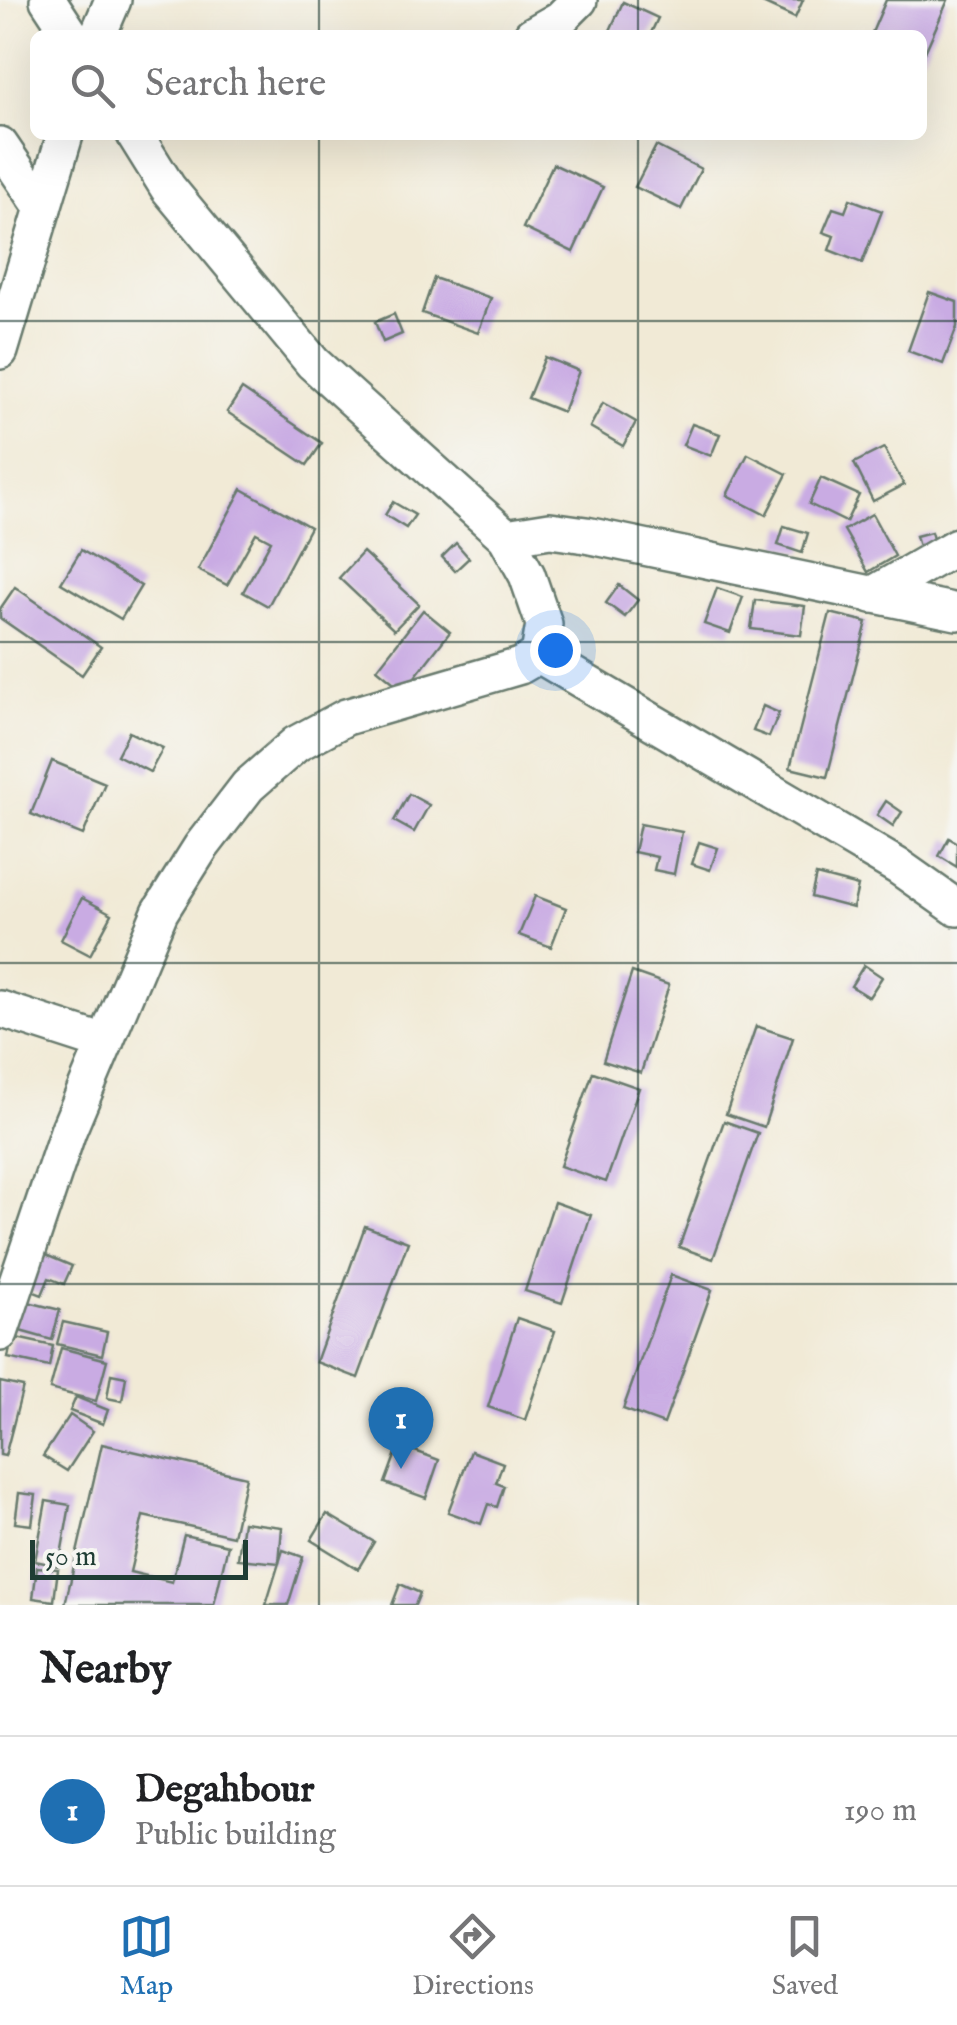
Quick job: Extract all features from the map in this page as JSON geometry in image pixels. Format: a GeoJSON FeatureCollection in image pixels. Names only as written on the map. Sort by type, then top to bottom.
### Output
{"type":"FeatureCollection","features":[{"type":"Feature","properties":{"kind":"street"},"geometry":{"type":"LineString","coordinates":[[48,0],[68,30]]}},
{"type":"Feature","properties":{"kind":"street"},"geometry":{"type":"LineString","coordinates":[[100,30],[113,0]]}},
{"type":"Feature","properties":{"kind":"street"},"geometry":{"type":"LineString","coordinates":[[541,30],[560,19],[579,0]]}},
{"type":"Feature","properties":{"kind":"street"},"geometry":{"type":"LineString","coordinates":[[0,351],[63,140]]}},
{"type":"Feature","properties":{"kind":"street"},"geometry":{"type":"LineString","coordinates":[[138,140],[168,188],[312,363],[506,537],[527,574],[544,624],[540,655]]}},
{"type":"Feature","properties":{"kind":"street"},"geometry":{"type":"LineString","coordinates":[[0,145],[43,208]]}},
{"type":"Feature","properties":{"kind":"street"},"geometry":{"type":"LineString","coordinates":[[506,537],[550,530],[586,535],[957,612]]}},
{"type":"Feature","properties":{"kind":"street"},"geometry":{"type":"LineString","coordinates":[[872,594],[957,546]]}},
{"type":"Feature","properties":{"kind":"street"},"geometry":{"type":"LineString","coordinates":[[540,655],[899,868],[957,908]]}},
{"type":"Feature","properties":{"kind":"street"},"geometry":{"type":"LineString","coordinates":[[0,1333],[68,1131],[160,912],[201,848],[248,786],[296,744],[346,717],[520,666],[540,655]]}},
{"type":"Feature","properties":{"kind":"street"},"geometry":{"type":"LineString","coordinates":[[0,1009],[105,1043]]}},
{"type":"Feature","properties":{"kind":"building"},"geometry":{"type":"Polygon","coordinates":[[[756,0],[803,0],[795,18],[756,0]]]}},
{"type":"Feature","properties":{"kind":"building"},"geometry":{"type":"Polygon","coordinates":[[[886,0],[948,0],[927,48],[927,30],[873,30],[886,0]]]}},
{"type":"Feature","properties":{"kind":"building"},"geometry":{"type":"Polygon","coordinates":[[[623,2],[658,18],[652,30],[610,30],[623,2]]]}},
{"type":"Feature","properties":{"kind":"building"},"geometry":{"type":"Polygon","coordinates":[[[656,146],[701,169],[681,209],[635,187],[656,146]]]}},
{"type":"Feature","properties":{"kind":"building"},"geometry":{"type":"Polygon","coordinates":[[[553,164],[603,187],[573,252],[523,228],[553,164]]]}},
{"type":"Feature","properties":{"kind":"building"},"geometry":{"type":"Polygon","coordinates":[[[850,199],[882,211],[862,263],[829,250],[834,236],[823,232],[833,208],[845,212],[850,199]]]}},
{"type":"Feature","properties":{"kind":"building"},"geometry":{"type":"Polygon","coordinates":[[[434,278],[491,298],[478,333],[422,313],[434,278]]]}},
{"type":"Feature","properties":{"kind":"building"},"geometry":{"type":"Polygon","coordinates":[[[929,292],[957,302],[957,327],[943,364],[908,351],[929,292]]]}},
{"type":"Feature","properties":{"kind":"building"},"geometry":{"type":"Polygon","coordinates":[[[394,314],[402,334],[383,342],[375,322],[394,314]]]}},
{"type":"Feature","properties":{"kind":"building"},"geometry":{"type":"Polygon","coordinates":[[[545,357],[579,371],[563,412],[528,398],[545,357]]]}},
{"type":"Feature","properties":{"kind":"building"},"geometry":{"type":"Polygon","coordinates":[[[242,389],[322,443],[307,465],[227,412],[242,389]]]}},
{"type":"Feature","properties":{"kind":"building"},"geometry":{"type":"Polygon","coordinates":[[[603,403],[636,422],[623,446],[590,427],[603,403]]]}},
{"type":"Feature","properties":{"kind":"building"},"geometry":{"type":"Polygon","coordinates":[[[692,424],[720,434],[711,456],[683,445],[692,424]]]}},
{"type":"Feature","properties":{"kind":"building"},"geometry":{"type":"Polygon","coordinates":[[[884,448],[904,485],[873,501],[854,463],[884,448]]]}},
{"type":"Feature","properties":{"kind":"building"},"geometry":{"type":"Polygon","coordinates":[[[748,454],[787,474],[766,515],[727,495],[748,454]]]}},
{"type":"Feature","properties":{"kind":"building"},"geometry":{"type":"Polygon","coordinates":[[[821,478],[859,495],[846,522],[809,504],[821,478]]]}},
{"type":"Feature","properties":{"kind":"building"},"geometry":{"type":"Polygon","coordinates":[[[242,489],[310,527],[268,606],[243,592],[271,541],[256,533],[227,585],[198,570],[242,489]]]}},
{"type":"Feature","properties":{"kind":"building"},"geometry":{"type":"Polygon","coordinates":[[[393,502],[415,515],[406,528],[385,515],[393,502]]]}},
{"type":"Feature","properties":{"kind":"building"},"geometry":{"type":"Polygon","coordinates":[[[872,514],[895,556],[868,572],[844,530],[872,514]]]}},
{"type":"Feature","properties":{"kind":"building"},"geometry":{"type":"Polygon","coordinates":[[[784,526],[808,533],[802,553],[778,545],[784,526]]]}},
{"type":"Feature","properties":{"kind":"building"},"geometry":{"type":"Polygon","coordinates":[[[931,532],[935,546],[920,550],[916,536],[931,532]]]}},
{"type":"Feature","properties":{"kind":"building"},"geometry":{"type":"Polygon","coordinates":[[[456,543],[469,558],[455,571],[442,557],[456,543]]]}},
{"type":"Feature","properties":{"kind":"building"},"geometry":{"type":"Polygon","coordinates":[[[81,550],[141,586],[121,619],[61,583],[81,550]]]}},
{"type":"Feature","properties":{"kind":"building"},"geometry":{"type":"Polygon","coordinates":[[[363,552],[419,604],[394,630],[339,578],[363,552]]]}},
{"type":"Feature","properties":{"kind":"building"},"geometry":{"type":"Polygon","coordinates":[[[619,585],[638,600],[625,617],[606,603],[619,585]]]}},
{"type":"Feature","properties":{"kind":"building"},"geometry":{"type":"Polygon","coordinates":[[[15,587],[101,647],[82,675],[0,618],[0,609],[15,587]]]}},
{"type":"Feature","properties":{"kind":"building"},"geometry":{"type":"Polygon","coordinates":[[[717,588],[743,597],[730,633],[704,624],[717,588]]]}},
{"type":"Feature","properties":{"kind":"building"},"geometry":{"type":"Polygon","coordinates":[[[755,600],[805,606],[801,635],[751,629],[755,600]]]}},
{"type":"Feature","properties":{"kind":"building"},"geometry":{"type":"Polygon","coordinates":[[[423,610],[450,632],[404,691],[377,669],[423,610]]]}},
{"type":"Feature","properties":{"kind":"building"},"geometry":{"type":"Polygon","coordinates":[[[830,613],[867,622],[827,777],[790,768],[830,613]]]}},
{"type":"Feature","properties":{"kind":"building"},"geometry":{"type":"Polygon","coordinates":[[[763,706],[779,713],[769,737],[753,731],[763,706]]]}},
{"type":"Feature","properties":{"kind":"building"},"geometry":{"type":"Polygon","coordinates":[[[129,732],[163,748],[150,772],[117,755],[129,732]]]}},
{"type":"Feature","properties":{"kind":"building"},"geometry":{"type":"Polygon","coordinates":[[[52,761],[105,783],[83,835],[31,814],[52,761]]]}},
{"type":"Feature","properties":{"kind":"building"},"geometry":{"type":"Polygon","coordinates":[[[409,794],[429,805],[414,832],[394,821],[409,794]]]}},
{"type":"Feature","properties":{"kind":"building"},"geometry":{"type":"Polygon","coordinates":[[[886,801],[902,812],[893,826],[877,815],[886,801]]]}},
{"type":"Feature","properties":{"kind":"building"},"geometry":{"type":"Polygon","coordinates":[[[640,824],[682,832],[674,874],[654,870],[657,857],[634,852],[640,824]]]}},
{"type":"Feature","properties":{"kind":"building"},"geometry":{"type":"Polygon","coordinates":[[[949,838],[957,843],[957,867],[939,856],[949,838]]]}},
{"type":"Feature","properties":{"kind":"building"},"geometry":{"type":"Polygon","coordinates":[[[699,842],[718,848],[710,870],[692,864],[699,842]]]}},
{"type":"Feature","properties":{"kind":"building"},"geometry":{"type":"Polygon","coordinates":[[[816,875],[858,886],[853,908],[811,897],[816,875]]]}},
{"type":"Feature","properties":{"kind":"building"},"geometry":{"type":"Polygon","coordinates":[[[535,896],[566,908],[551,947],[519,935],[535,896]]]}},
{"type":"Feature","properties":{"kind":"building"},"geometry":{"type":"Polygon","coordinates":[[[82,898],[112,914],[90,955],[61,940],[82,898]]]}},
{"type":"Feature","properties":{"kind":"building"},"geometry":{"type":"Polygon","coordinates":[[[864,965],[882,977],[869,997],[851,986],[864,965]]]}},
{"type":"Feature","properties":{"kind":"building"},"geometry":{"type":"Polygon","coordinates":[[[632,972],[669,985],[641,1073],[603,1061],[632,972]]]}},
{"type":"Feature","properties":{"kind":"building"},"geometry":{"type":"Polygon","coordinates":[[[756,1026],[793,1038],[764,1127],[726,1114],[756,1026]]]}},
{"type":"Feature","properties":{"kind":"building"},"geometry":{"type":"Polygon","coordinates":[[[593,1072],[639,1088],[606,1182],[560,1166],[593,1072]]]}},
{"type":"Feature","properties":{"kind":"building"},"geometry":{"type":"Polygon","coordinates":[[[724,1121],[758,1133],[713,1259],[679,1247],[724,1121]]]}},
{"type":"Feature","properties":{"kind":"building"},"geometry":{"type":"Polygon","coordinates":[[[554,1202],[591,1215],[562,1303],[525,1291],[554,1202]]]}},
{"type":"Feature","properties":{"kind":"building"},"geometry":{"type":"Polygon","coordinates":[[[365,1226],[408,1242],[358,1378],[316,1362],[365,1226]]]}},
{"type":"Feature","properties":{"kind":"building"},"geometry":{"type":"Polygon","coordinates":[[[34,1250],[72,1266],[64,1284],[49,1278],[42,1295],[19,1286],[34,1250]]]}},
{"type":"Feature","properties":{"kind":"building"},"geometry":{"type":"Polygon","coordinates":[[[671,1275],[712,1290],[664,1424],[623,1409],[671,1275]]]}},
{"type":"Feature","properties":{"kind":"building"},"geometry":{"type":"Polygon","coordinates":[[[20,1300],[60,1310],[52,1340],[13,1329],[20,1300]]]}},
{"type":"Feature","properties":{"kind":"building"},"geometry":{"type":"Polygon","coordinates":[[[517,1318],[555,1331],[525,1420],[488,1407],[517,1318]]]}},
{"type":"Feature","properties":{"kind":"building"},"geometry":{"type":"Polygon","coordinates":[[[63,1322],[107,1332],[102,1355],[57,1344],[63,1322]]]}},
{"type":"Feature","properties":{"kind":"building"},"geometry":{"type":"Polygon","coordinates":[[[12,1337],[53,1346],[49,1367],[8,1358],[12,1337]]]}},
{"type":"Feature","properties":{"kind":"building"},"geometry":{"type":"Polygon","coordinates":[[[61,1348],[107,1360],[96,1401],[50,1389],[61,1348]]]}},
{"type":"Feature","properties":{"kind":"building"},"geometry":{"type":"Polygon","coordinates":[[[111,1374],[126,1377],[122,1401],[107,1398],[111,1374]]]}},
{"type":"Feature","properties":{"kind":"building"},"geometry":{"type":"Polygon","coordinates":[[[0,1382],[23,1387],[5,1456],[0,1455],[0,1382]]]}},
{"type":"Feature","properties":{"kind":"building"},"geometry":{"type":"Polygon","coordinates":[[[76,1397],[108,1410],[103,1424],[70,1411],[76,1397]]]}},
{"type":"Feature","properties":{"kind":"building"},"geometry":{"type":"Polygon","coordinates":[[[70,1415],[93,1431],[67,1471],[43,1456],[70,1415]]]}},
{"type":"Feature","properties":{"kind":"building"},"geometry":{"type":"Polygon","coordinates":[[[102,1444],[246,1477],[233,1536],[143,1516],[130,1572],[172,1582],[184,1535],[228,1545],[214,1605],[65,1605],[102,1444]]]}},
{"type":"Feature","properties":{"kind":"building"},"geometry":{"type":"Polygon","coordinates":[[[399,1445],[439,1460],[426,1498],[385,1483],[399,1445]]]}},
{"type":"Feature","properties":{"kind":"building"},"geometry":{"type":"Polygon","coordinates":[[[471,1451],[503,1463],[496,1483],[504,1486],[497,1507],[488,1504],[481,1524],[448,1512],[471,1451]]]}},
{"type":"Feature","properties":{"kind":"building"},"geometry":{"type":"Polygon","coordinates":[[[19,1493],[36,1495],[32,1525],[15,1523],[19,1493]]]}},
{"type":"Feature","properties":{"kind":"building"},"geometry":{"type":"Polygon","coordinates":[[[46,1501],[70,1505],[59,1566],[35,1561],[46,1501]]]}},
{"type":"Feature","properties":{"kind":"building"},"geometry":{"type":"Polygon","coordinates":[[[327,1514],[374,1542],[358,1569],[311,1540],[327,1514]]]}},
{"type":"Feature","properties":{"kind":"building"},"geometry":{"type":"Polygon","coordinates":[[[243,1522],[282,1527],[279,1563],[238,1559],[243,1522]]]}},
{"type":"Feature","properties":{"kind":"building"},"geometry":{"type":"Polygon","coordinates":[[[283,1550],[303,1557],[288,1605],[266,1605],[283,1550]]]}},
{"type":"Feature","properties":{"kind":"building"},"geometry":{"type":"Polygon","coordinates":[[[37,1567],[58,1569],[54,1601],[33,1598],[37,1567]]]}},
{"type":"Feature","properties":{"kind":"building"},"geometry":{"type":"Polygon","coordinates":[[[400,1584],[420,1593],[415,1605],[392,1605],[400,1584]]]}},
{"type":"Feature","properties":{"kind":"place","name":"Degahbour"},"geometry":{"type":"Point","coordinates":[401,1469]}}]}
